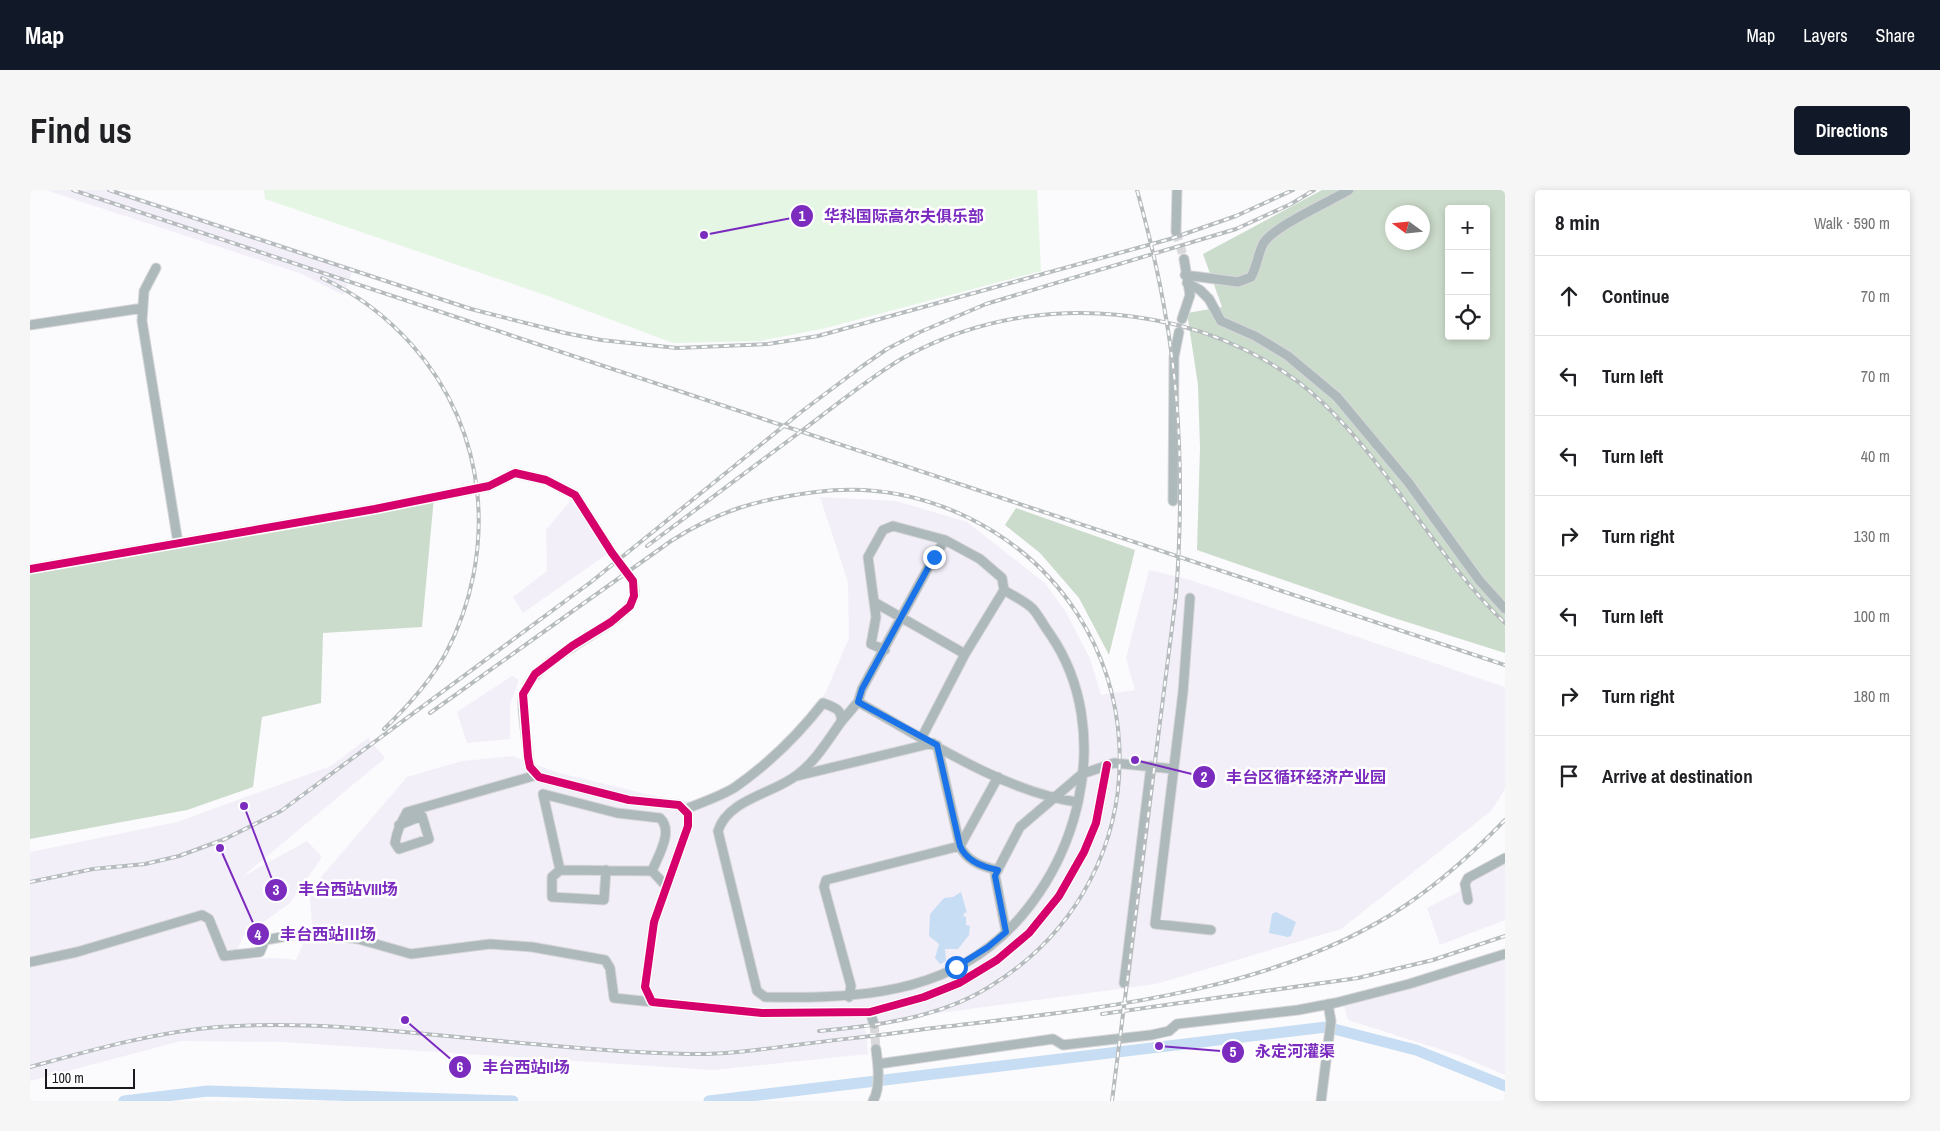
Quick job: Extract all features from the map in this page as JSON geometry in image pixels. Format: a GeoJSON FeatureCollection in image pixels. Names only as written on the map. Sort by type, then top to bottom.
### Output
{"type":"FeatureCollection","features":[{"type":"Feature","properties":{"kind":"street"},"geometry":{"type":"LineString","coordinates":[[1176,232],[1177,190]]}},
{"type":"Feature","properties":{"kind":"street"},"geometry":{"type":"LineString","coordinates":[[1186,279],[1238,282],[1251,277],[1257,266],[1264,244],[1273,233],[1349,190]]}},
{"type":"Feature","properties":{"kind":"street"},"geometry":{"type":"LineString","coordinates":[[1182,319],[1190,295],[1184,259]]}},
{"type":"Feature","properties":{"kind":"street"},"geometry":{"type":"LineString","coordinates":[[156,268],[144,292],[142,321],[178,543]]}},
{"type":"Feature","properties":{"kind":"street"},"geometry":{"type":"LineString","coordinates":[[1186,279],[1209,299],[1221,321],[1256,336],[1288,356],[1337,396],[1408,482],[1479,580],[1505,609]]}},
{"type":"Feature","properties":{"kind":"street"},"geometry":{"type":"LineString","coordinates":[[30,325],[143,308]]}},
{"type":"Feature","properties":{"kind":"street"},"geometry":{"type":"LineString","coordinates":[[1173,500],[1174,357],[1179,332]]}},
{"type":"Feature","properties":{"kind":"street"},"geometry":{"type":"LineString","coordinates":[[30,569],[489,486],[515,473],[531,475],[546,480],[575,495],[612,553]]}},
{"type":"Feature","properties":{"kind":"street"},"geometry":{"type":"LineString","coordinates":[[885,650],[871,644],[876,617],[868,557],[883,530],[893,526],[945,540],[980,559],[1002,578],[1004,590],[965,654],[922,737]]}},
{"type":"Feature","properties":{"kind":"street"},"geometry":{"type":"LineString","coordinates":[[945,540],[862,689],[858,702],[814,760],[796,776],[729,812],[720,822],[718,831],[757,991],[765,997],[832,998],[923,982],[963,963],[988,947],[1019,920],[1045,884],[1063,852],[1077,802],[1082,774],[1082,726],[1077,689],[1059,647],[1033,609],[1004,590]]}},
{"type":"Feature","properties":{"kind":"street"},"geometry":{"type":"LineString","coordinates":[[633,581],[634,596],[630,606],[611,622],[572,646],[536,674],[523,694],[528,757],[530,767],[537,774],[573,786],[629,800],[679,804],[688,814],[688,826],[654,922],[645,987],[652,1002]]}},
{"type":"Feature","properties":{"kind":"street"},"geometry":{"type":"LineString","coordinates":[[1190,598],[1183,692],[1155,924],[1211,930]]}},
{"type":"Feature","properties":{"kind":"street"},"geometry":{"type":"LineString","coordinates":[[874,602],[965,654]]}},
{"type":"Feature","properties":{"kind":"street"},"geometry":{"type":"LineString","coordinates":[[684,810],[732,789],[769,760],[792,738],[823,702],[839,710],[842,715],[841,722]]}},
{"type":"Feature","properties":{"kind":"street"},"geometry":{"type":"LineString","coordinates":[[858,702],[998,777],[1052,799],[1077,802]]}},
{"type":"Feature","properties":{"kind":"street"},"geometry":{"type":"LineString","coordinates":[[796,776],[935,744]]}},
{"type":"Feature","properties":{"kind":"street"},"geometry":{"type":"LineString","coordinates":[[935,744],[964,856],[988,868],[998,870]]}},
{"type":"Feature","properties":{"kind":"street"},"geometry":{"type":"LineString","coordinates":[[1006,932],[995,876],[1020,827],[1082,774],[1114,763],[1174,769]]}},
{"type":"Feature","properties":{"kind":"street"},"geometry":{"type":"LineString","coordinates":[[30,962],[77,952],[202,915],[209,919],[224,956],[260,952],[265,940],[311,932],[358,939],[411,954],[490,944],[532,947],[605,960],[610,968],[614,998],[762,1013],[870,1012],[924,997],[959,983],[997,960],[1029,933],[1059,896],[1084,852],[1096,823],[1107,765]]}},
{"type":"Feature","properties":{"kind":"street"},"geometry":{"type":"LineString","coordinates":[[1124,983],[1151,766]]}},
{"type":"Feature","properties":{"kind":"street"},"geometry":{"type":"LineString","coordinates":[[399,825],[407,812],[537,774]]}},
{"type":"Feature","properties":{"kind":"street"},"geometry":{"type":"LineString","coordinates":[[849,996],[851,986],[824,887],[826,880],[960,846],[998,777]]}},
{"type":"Feature","properties":{"kind":"street"},"geometry":{"type":"LineString","coordinates":[[560,870],[544,794],[617,813],[660,818],[666,829],[665,839],[652,871]]}},
{"type":"Feature","properties":{"kind":"street"},"geometry":{"type":"LineString","coordinates":[[1468,900],[1465,884],[1468,878],[1505,858]]}},
{"type":"Feature","properties":{"kind":"street"},"geometry":{"type":"LineString","coordinates":[[606,870],[604,900],[552,897],[552,877],[560,870],[606,870],[652,871],[666,886]]}},
{"type":"Feature","properties":{"kind":"street"},"geometry":{"type":"LineString","coordinates":[[1045,884],[1059,896]]}},
{"type":"Feature","properties":{"kind":"street"},"geometry":{"type":"LineString","coordinates":[[878,1064],[1052,1039],[1062,1045],[1151,1035],[1169,1031],[1177,1024],[1298,1010],[1409,984],[1505,954]]}},
{"type":"Feature","properties":{"kind":"street"},"geometry":{"type":"LineString","coordinates":[[832,998],[832,1012]]}},
{"type":"Feature","properties":{"kind":"street"},"geometry":{"type":"LineString","coordinates":[[1322,1101],[1331,1021],[1328,1004]]}},
{"type":"Feature","properties":{"kind":"street"},"geometry":{"type":"LineString","coordinates":[[870,1012],[874,1024]]}},
{"type":"Feature","properties":{"kind":"street"},"geometry":{"type":"LineString","coordinates":[[873,1101],[877,1091],[878,1064],[876,1048]]}},
{"type":"Feature","properties":{"kind":"shaded area"},"geometry":{"type":"Polygon","coordinates":[[[46,190],[117,190],[354,268],[343,295],[302,274],[46,190]]]}},
{"type":"Feature","properties":{"kind":"shaded area"},"geometry":{"type":"Polygon","coordinates":[[[820,497],[896,501],[967,522],[1045,583],[1066,612],[1090,659],[1101,695],[1135,690],[1126,658],[1149,570],[1187,579],[1505,687],[1505,789],[1491,811],[1341,929],[1156,984],[865,1023],[868,1054],[713,1070],[284,1042],[181,1041],[30,1081],[30,852],[177,822],[331,766],[368,738],[385,758],[242,877],[307,841],[322,857],[290,903],[243,937],[233,959],[279,958],[296,960],[312,923],[309,891],[407,777],[462,761],[512,756],[559,773],[659,797],[695,802],[737,783],[800,727],[826,692],[849,638],[848,582],[820,497]]]}},
{"type":"Feature","properties":{"kind":"shaded area"},"geometry":{"type":"Polygon","coordinates":[[[571,500],[587,520],[607,554],[523,613],[513,597],[547,571],[546,530],[571,500]]]}},
{"type":"Feature","properties":{"kind":"shaded area"},"geometry":{"type":"Polygon","coordinates":[[[512,676],[519,680],[510,704],[510,739],[467,743],[457,712],[512,676]]]}},
{"type":"Feature","properties":{"kind":"shaded area"},"geometry":{"type":"Polygon","coordinates":[[[1505,859],[1505,920],[1440,945],[1427,908],[1470,886],[1472,879],[1505,859]]]}},
{"type":"Feature","properties":{"kind":"shaded area"},"geometry":{"type":"Polygon","coordinates":[[[1505,957],[1505,1075],[1458,1055],[1348,1020],[1344,1006],[1505,957]]]}},
{"type":"Feature","properties":{"kind":"green space"},"geometry":{"type":"Polygon","coordinates":[[[264,190],[1037,190],[1041,271],[822,329],[760,341],[673,343],[545,295],[265,199],[264,190]]]}},
{"type":"Feature","properties":{"kind":"green space"},"geometry":{"type":"Polygon","coordinates":[[[1322,190],[1505,190],[1505,653],[1391,617],[1197,550],[1200,448],[1198,385],[1187,313],[1222,307],[1203,254],[1322,190]]]}},
{"type":"Feature","properties":{"kind":"green space"},"geometry":{"type":"Polygon","coordinates":[[[434,497],[422,627],[323,633],[321,703],[262,717],[253,787],[187,810],[30,839],[30,567],[434,497]]]}},
{"type":"Feature","properties":{"kind":"green space"},"geometry":{"type":"Polygon","coordinates":[[[1016,508],[1135,550],[1109,655],[1079,598],[1040,553],[1005,525],[1016,508]]]}},
{"type":"Feature","properties":{"kind":"water"},"geometry":{"type":"Polygon","coordinates":[[[961,892],[967,913],[965,912],[963,916],[966,917],[966,925],[970,926],[969,935],[958,949],[945,949],[946,961],[940,964],[935,958],[939,944],[929,936],[930,914],[944,898],[953,897],[961,892]]]}},
{"type":"Feature","properties":{"kind":"water"},"geometry":{"type":"Polygon","coordinates":[[[1276,912],[1296,922],[1291,936],[1269,933],[1272,914],[1276,912]]]}},
{"type":"Feature","properties":{"kind":"waterway"},"geometry":{"type":"LineString","coordinates":[[709,1101],[1326,1027],[1416,1050],[1505,1086]]}},
{"type":"Feature","properties":{"kind":"waterway"},"geometry":{"type":"LineString","coordinates":[[124,1101],[208,1091],[513,1101]]}},
{"type":"Feature","properties":{"kind":"tunnel"},"geometry":{"type":"LineString","coordinates":[[1176,232],[1184,259]]}},
{"type":"Feature","properties":{"kind":"tunnel"},"geometry":{"type":"LineString","coordinates":[[612,553],[633,581]]}},
{"type":"Feature","properties":{"kind":"tunnel"},"geometry":{"type":"LineString","coordinates":[[874,1024],[876,1049]]}},
{"type":"Feature","properties":{"kind":"railway"},"geometry":{"type":"LineString","coordinates":[[73,190],[1505,665]]}},
{"type":"Feature","properties":{"kind":"railway"},"geometry":{"type":"LineString","coordinates":[[109,190],[471,309],[565,333],[601,340],[677,348],[768,344],[818,336],[1170,239],[1236,216],[1293,190]]}},
{"type":"Feature","properties":{"kind":"railway"},"geometry":{"type":"LineString","coordinates":[[1112,1101],[1176,596],[1180,525],[1180,454],[1171,347],[1156,266],[1137,190]]}},
{"type":"Feature","properties":{"kind":"railway"},"geometry":{"type":"LineString","coordinates":[[30,882],[93,869],[145,864],[179,856],[225,839],[281,811],[591,582],[801,412],[887,349],[920,332],[986,304],[1236,229],[1291,204],[1314,190]]}},
{"type":"Feature","properties":{"kind":"railway"},"geometry":{"type":"LineString","coordinates":[[322,278],[347,291],[382,316],[412,345],[438,379],[457,415],[470,454],[477,494],[478,534],[473,575],[463,615],[446,653],[433,674],[410,703],[384,729]]}},
{"type":"Feature","properties":{"kind":"railway"},"geometry":{"type":"LineString","coordinates":[[647,546],[864,384],[903,358],[933,343],[994,323],[1026,317],[1089,313],[1122,315],[1177,325],[1222,340],[1266,361],[1286,373],[1305,388],[1323,403],[1371,456],[1457,570],[1505,623]]}},
{"type":"Feature","properties":{"kind":"railway"},"geometry":{"type":"LineString","coordinates":[[430,713],[671,541],[706,521],[758,502],[836,490],[874,491],[912,497],[931,502],[967,517],[1031,560],[1078,614],[1107,678],[1119,746],[1114,814],[1090,880],[1049,939],[989,987],[970,998],[907,1019],[819,1031]]}},
{"type":"Feature","properties":{"kind":"railway"},"geometry":{"type":"LineString","coordinates":[[30,1067],[147,1037],[194,1029],[248,1025],[308,1025],[397,1031],[601,1050],[702,1054],[759,1050],[1111,1005],[1174,994],[1236,979],[1296,960],[1353,936],[1406,905],[1432,886],[1470,854],[1505,820]]}},
{"type":"Feature","properties":{"kind":"railway"},"geometry":{"type":"LineString","coordinates":[[1102,1014],[1358,978],[1433,960],[1505,936]]}},
{"type":"Feature","properties":{"kind":"cycle path"},"geometry":{"type":"LineString","coordinates":[[30,569],[375,509],[489,486],[515,473],[546,480],[575,495],[612,553],[633,581],[634,596],[630,606],[611,622],[572,646],[535,674],[523,694],[528,757],[530,767],[539,777],[629,800],[679,805],[688,814],[688,826],[654,922],[645,987],[652,1002],[762,1013],[870,1012],[924,997],[959,983],[997,960],[1029,933],[1059,896],[1084,852],[1096,823],[1107,765]]}},
{"type":"Feature","properties":{"kind":"place","name":"华科国际高尔夫俱乐部"},"geometry":{"type":"Point","coordinates":[704,235]}},
{"type":"Feature","properties":{"kind":"place","name":"丰台区循环经济产业园"},"geometry":{"type":"Point","coordinates":[1135,760]}},
{"type":"Feature","properties":{"kind":"place","name":"丰台西站VIII场"},"geometry":{"type":"Point","coordinates":[244,806]}},
{"type":"Feature","properties":{"kind":"place","name":"丰台西站Ⅲ场"},"geometry":{"type":"Point","coordinates":[220,848]}},
{"type":"Feature","properties":{"kind":"place","name":"丰台西站II场"},"geometry":{"type":"Point","coordinates":[405,1020]}},
{"type":"Feature","properties":{"kind":"place","name":"永定河灌渠"},"geometry":{"type":"Point","coordinates":[1159,1046]}},
{"type":"Feature","properties":{"kind":"route"},"geometry":{"type":"LineString","coordinates":[[934,557],[885,650],[862,689],[858,702],[937,745],[960,846],[964,856],[988,868],[998,870],[995,876],[1006,932],[988,947],[956,967]]}}]}
